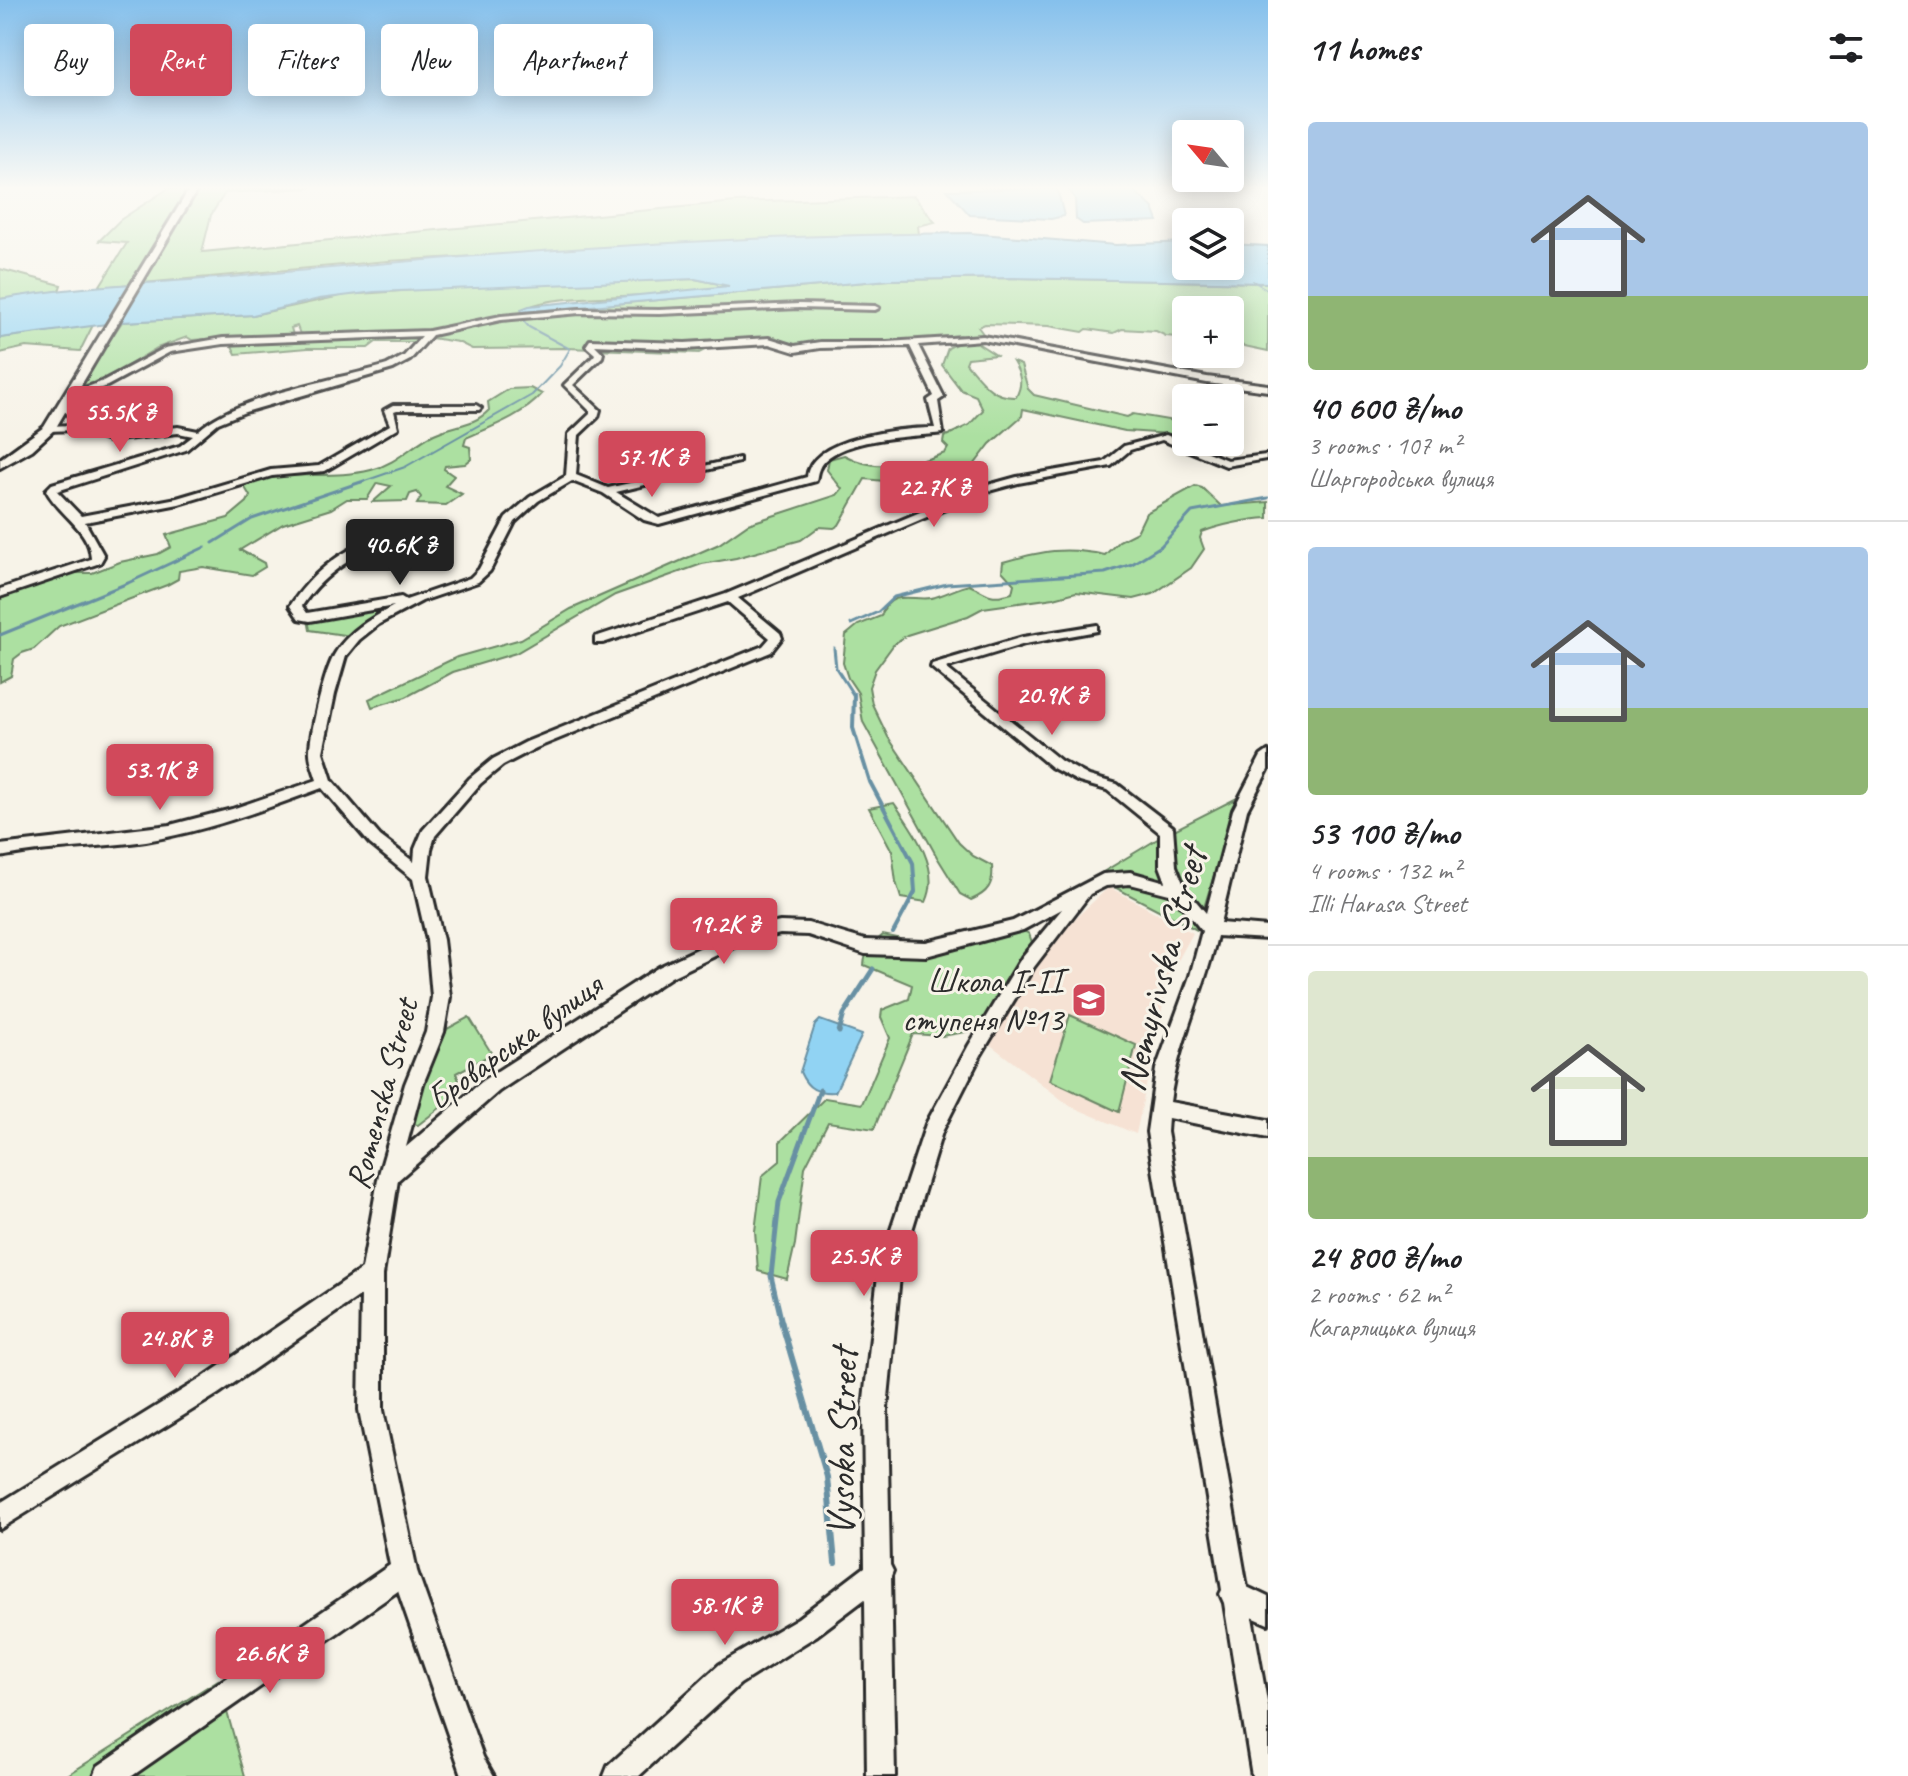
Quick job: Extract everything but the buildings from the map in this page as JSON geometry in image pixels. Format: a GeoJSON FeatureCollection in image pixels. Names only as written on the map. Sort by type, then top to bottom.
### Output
{"type":"FeatureCollection","features":[{"type":"Feature","properties":{"kind":"main road"},"geometry":{"type":"LineString","coordinates":[[0,464],[28,447],[49,429],[144,271]]}},
{"type":"Feature","properties":{"kind":"street"},"geometry":{"type":"LineString","coordinates":[[78,427],[67,400],[168,350],[239,339],[429,333],[501,318],[580,311],[659,312],[799,306],[875,308]]}},
{"type":"Feature","properties":{"kind":"street"},"geometry":{"type":"LineString","coordinates":[[0,593],[96,561],[95,548],[78,520],[53,496],[51,490],[62,482],[183,448],[196,441],[199,434],[219,419],[390,367],[407,358],[429,333]]}},
{"type":"Feature","properties":{"kind":"street"},"geometry":{"type":"LineString","coordinates":[[571,477],[574,434],[592,420],[595,410],[568,385],[598,357],[599,353],[590,344],[600,341],[685,346],[769,341],[795,349],[820,345],[983,338],[1207,380],[1268,388]]}},
{"type":"Feature","properties":{"kind":"street"},"geometry":{"type":"LineString","coordinates":[[571,477],[607,491],[648,518],[659,521],[812,479],[813,469],[823,458],[878,435],[940,431],[933,400],[939,397],[913,343]]}},
{"type":"Feature","properties":{"kind":"street"},"geometry":{"type":"LineString","coordinates":[[78,520],[179,501],[271,473],[321,469],[391,429],[395,423],[389,410],[396,407],[476,408]]}},
{"type":"Feature","properties":{"kind":"street"},"geometry":{"type":"LineString","coordinates":[[49,429],[78,427],[108,438],[178,430],[199,434]]}},
{"type":"Feature","properties":{"kind":"street"},"geometry":{"type":"LineString","coordinates":[[599,640],[730,597],[981,490],[1017,480],[1107,464],[1127,448],[1163,437],[1226,463],[1262,457]]}},
{"type":"Feature","properties":{"kind":"street"},"geometry":{"type":"LineString","coordinates":[[607,491],[735,460]]}},
{"type":"Feature","properties":{"kind":"street"},"geometry":{"type":"LineString","coordinates":[[372,543],[329,565],[312,580],[296,606],[303,616],[418,598],[474,580],[484,571],[510,520],[534,499],[571,477]]}},
{"type":"Feature","properties":{"kind":"street","name":"Romenska Street"},"geometry":{"type":"LineString","coordinates":[[480,1776],[472,1765],[404,1571],[371,1410],[372,1275],[389,1174],[414,1084],[435,1032],[441,997],[435,940],[420,876],[428,834],[449,808],[498,762],[531,745],[767,649],[776,638],[774,633],[730,597]]}},
{"type":"Feature","properties":{"kind":"street"},"geometry":{"type":"LineString","coordinates":[[418,598],[375,621],[355,637],[340,655],[316,752],[325,782],[375,840],[420,876]]}},
{"type":"Feature","properties":{"kind":"street"},"geometry":{"type":"LineString","coordinates":[[1093,628],[1023,641],[937,667],[1056,764],[1112,787],[1156,819],[1168,831],[1168,866],[1178,891],[1210,929],[1268,933]]}},
{"type":"Feature","properties":{"kind":"street","name":"Nemyrivska Street"},"geometry":{"type":"LineString","coordinates":[[1266,1776],[1157,1132],[1165,1069],[1199,976],[1240,810],[1268,756]]}},
{"type":"Feature","properties":{"kind":"street"},"geometry":{"type":"LineString","coordinates":[[0,851],[30,844],[161,832],[231,815],[325,782]]}},
{"type":"Feature","properties":{"kind":"street","name":"Броварська вулиця"},"geometry":{"type":"LineString","coordinates":[[389,1174],[492,1085],[699,954],[739,937],[780,928],[808,929],[865,947],[926,949],[1017,926],[1103,880],[1130,878],[1178,891]]}},
{"type":"Feature","properties":{"kind":"street","name":"Vysoka Street"},"geometry":{"type":"LineString","coordinates":[[881,1776],[875,1408],[890,1266],[933,1130],[975,1050],[1028,962],[1089,887]]}},
{"type":"Feature","properties":{"kind":"street"},"geometry":{"type":"LineString","coordinates":[[1159,1108],[1268,1129]]}},
{"type":"Feature","properties":{"kind":"street"},"geometry":{"type":"LineString","coordinates":[[0,1517],[210,1386],[372,1275]]}},
{"type":"Feature","properties":{"kind":"street"},"geometry":{"type":"LineString","coordinates":[[108,1776],[404,1571]]}},
{"type":"Feature","properties":{"kind":"street","name":"Vysoka Street"},"geometry":{"type":"LineString","coordinates":[[618,1776],[730,1674],[807,1627],[880,1571]]}},
{"type":"Feature","properties":{"kind":"street"},"geometry":{"type":"LineString","coordinates":[[1233,1594],[1268,1611]]}},
{"type":"Feature","properties":{"kind":"shaded area","name":"Школа I-II ступеня №13"},"geometry":{"type":"Polygon","coordinates":[[[1109,887],[1193,933],[1169,977],[1136,1134],[1070,1106],[988,1043],[1053,939],[1109,887]]]}},
{"type":"Feature","properties":{"kind":"green space"},"geometry":{"type":"Polygon","coordinates":[[[0,271],[61,285],[59,291],[0,299],[0,271]]]}},
{"type":"Feature","properties":{"kind":"green space"},"geometry":{"type":"Polygon","coordinates":[[[109,271],[278,271],[99,287],[109,271]]]}},
{"type":"Feature","properties":{"kind":"green space"},"geometry":{"type":"Polygon","coordinates":[[[1013,278],[1268,283],[1268,351],[1244,346],[1244,296],[1172,296],[1172,337],[1156,331],[1122,329],[1114,333],[1087,329],[1083,332],[1049,326],[985,324],[978,327],[984,335],[979,344],[996,355],[968,358],[966,363],[993,391],[1016,397],[1020,380],[1013,362],[1021,365],[1028,389],[1034,395],[1127,417],[1133,414],[1172,421],[1172,434],[1125,431],[1023,409],[1022,416],[990,444],[974,465],[884,481],[865,479],[839,525],[834,528],[819,527],[801,540],[702,564],[615,595],[516,653],[453,672],[406,697],[372,707],[369,699],[457,657],[521,639],[571,609],[719,544],[748,524],[837,495],[842,489],[827,470],[829,459],[844,455],[869,464],[894,466],[945,453],[948,448],[943,443],[944,437],[969,425],[983,410],[976,396],[961,390],[942,365],[948,348],[966,339],[960,335],[900,341],[817,342],[794,346],[775,337],[758,337],[718,343],[699,353],[566,348],[472,349],[458,342],[431,338],[416,342],[376,342],[368,348],[308,348],[236,354],[231,344],[324,340],[325,336],[300,334],[297,326],[291,328],[293,335],[269,339],[258,340],[247,336],[192,340],[187,337],[157,348],[104,380],[78,387],[122,322],[253,315],[345,295],[459,287],[695,279],[729,286],[684,293],[556,300],[534,305],[522,312],[889,280],[1013,278]]]}},
{"type":"Feature","properties":{"kind":"green space"},"geometry":{"type":"Polygon","coordinates":[[[93,325],[80,351],[26,347],[0,353],[0,338],[93,325]]]}},
{"type":"Feature","properties":{"kind":"green space"},"geometry":{"type":"Polygon","coordinates":[[[530,388],[542,394],[517,414],[466,438],[464,445],[470,447],[471,459],[465,464],[445,466],[444,469],[454,476],[445,486],[462,494],[446,505],[417,504],[421,497],[417,492],[410,494],[407,501],[373,502],[391,486],[377,483],[367,499],[347,499],[331,509],[283,524],[240,550],[264,563],[265,567],[252,575],[203,567],[179,571],[178,579],[167,585],[59,626],[34,649],[14,659],[11,676],[0,682],[0,599],[66,573],[92,573],[120,562],[158,554],[171,547],[166,535],[228,518],[250,496],[244,486],[259,480],[290,475],[355,473],[380,467],[434,434],[483,416],[489,410],[488,402],[509,389],[530,388]]]}},
{"type":"Feature","properties":{"kind":"green space"},"geometry":{"type":"Polygon","coordinates":[[[1195,486],[1202,488],[1221,506],[1268,502],[1268,518],[1202,532],[1200,538],[1204,549],[1191,568],[1153,594],[1134,599],[1076,592],[983,608],[968,616],[907,635],[894,644],[875,670],[869,687],[872,704],[888,737],[959,843],[973,856],[992,866],[991,883],[986,891],[971,900],[960,894],[863,722],[858,693],[843,663],[846,635],[858,625],[881,616],[885,607],[896,599],[931,598],[969,585],[993,596],[1012,593],[1014,584],[1002,571],[1003,562],[1054,551],[1105,555],[1119,541],[1137,532],[1146,513],[1195,486]]]}},
{"type":"Feature","properties":{"kind":"green space"},"geometry":{"type":"Polygon","coordinates":[[[379,609],[381,612],[351,636],[310,630],[308,619],[379,609]]]}},
{"type":"Feature","properties":{"kind":"green space"},"geometry":{"type":"Polygon","coordinates":[[[1235,799],[1197,930],[1095,877],[1164,835],[1235,799]]]}},
{"type":"Feature","properties":{"kind":"green space"},"geometry":{"type":"Polygon","coordinates":[[[894,803],[917,837],[928,863],[930,889],[926,902],[901,898],[892,851],[869,808],[894,803]]]}},
{"type":"Feature","properties":{"kind":"green space"},"geometry":{"type":"Polygon","coordinates":[[[1022,930],[1029,934],[1033,945],[983,1029],[942,1036],[913,1034],[874,1129],[828,1122],[805,1167],[787,1279],[758,1271],[755,1231],[762,1176],[780,1161],[780,1142],[825,1098],[862,1104],[890,1038],[881,1017],[882,1010],[909,999],[912,985],[864,965],[870,948],[883,935],[898,938],[901,955],[962,948],[1022,930]]]}},
{"type":"Feature","properties":{"kind":"green space"},"geometry":{"type":"Polygon","coordinates":[[[1070,1015],[1136,1045],[1119,1112],[1050,1080],[1070,1015]]]}},
{"type":"Feature","properties":{"kind":"green space"},"geometry":{"type":"Polygon","coordinates":[[[469,1017],[492,1054],[456,1073],[463,1090],[418,1125],[412,1124],[412,1113],[447,1029],[469,1017]]]}},
{"type":"Feature","properties":{"kind":"green space"},"geometry":{"type":"Polygon","coordinates":[[[218,1680],[245,1776],[66,1776],[218,1680]]]}},
{"type":"Feature","properties":{"kind":"water"},"geometry":{"type":"Polygon","coordinates":[[[299,271],[1172,271],[1172,280],[1244,280],[1244,271],[1268,271],[1268,283],[1013,278],[889,280],[522,312],[521,309],[529,306],[729,286],[695,279],[374,292],[319,299],[253,315],[122,322],[0,338],[0,299],[126,284],[299,271]]]}},
{"type":"Feature","properties":{"kind":"water"},"geometry":{"type":"Polygon","coordinates":[[[820,1020],[862,1035],[835,1092],[814,1089],[800,1072],[815,1025],[820,1020]]]}},
{"type":"Feature","properties":{"kind":"waterway"},"geometry":{"type":"LineString","coordinates":[[1253,281],[1268,290]]}},
{"type":"Feature","properties":{"kind":"waterway"},"geometry":{"type":"LineString","coordinates":[[519,313],[539,311]]}},
{"type":"Feature","properties":{"kind":"waterway"},"geometry":{"type":"LineString","coordinates":[[359,483],[405,467],[532,395],[560,366],[570,349],[529,327],[521,318]]}},
{"type":"Feature","properties":{"kind":"waterway"},"geometry":{"type":"LineString","coordinates":[[213,543],[252,519],[364,481]]}},
{"type":"Feature","properties":{"kind":"waterway"},"geometry":{"type":"LineString","coordinates":[[851,624],[878,612],[894,597],[947,584],[1105,573],[1132,564],[1161,546],[1192,512],[1268,498]]}},
{"type":"Feature","properties":{"kind":"waterway"},"geometry":{"type":"LineString","coordinates":[[0,635],[128,583],[205,547]]}},
{"type":"Feature","properties":{"kind":"waterway"},"geometry":{"type":"LineString","coordinates":[[834,648],[836,668],[854,696]]}},
{"type":"Feature","properties":{"kind":"waterway"},"geometry":{"type":"LineString","coordinates":[[854,696],[853,728],[870,782],[913,863],[915,892],[893,933]]}},
{"type":"Feature","properties":{"kind":"waterway"},"geometry":{"type":"LineString","coordinates":[[839,1032],[844,1014],[873,969]]}},
{"type":"Feature","properties":{"kind":"waterway"},"geometry":{"type":"LineString","coordinates":[[782,1323],[771,1276],[779,1202],[820,1090]]}},
{"type":"Feature","properties":{"kind":"waterway"},"geometry":{"type":"LineString","coordinates":[[781,1321],[827,1477],[835,1563]]}},
{"type":"Feature","properties":{"kind":"place","name":"Школа I-II ступеня №13"},"geometry":{"type":"Point","coordinates":[1089,1000]}}]}
